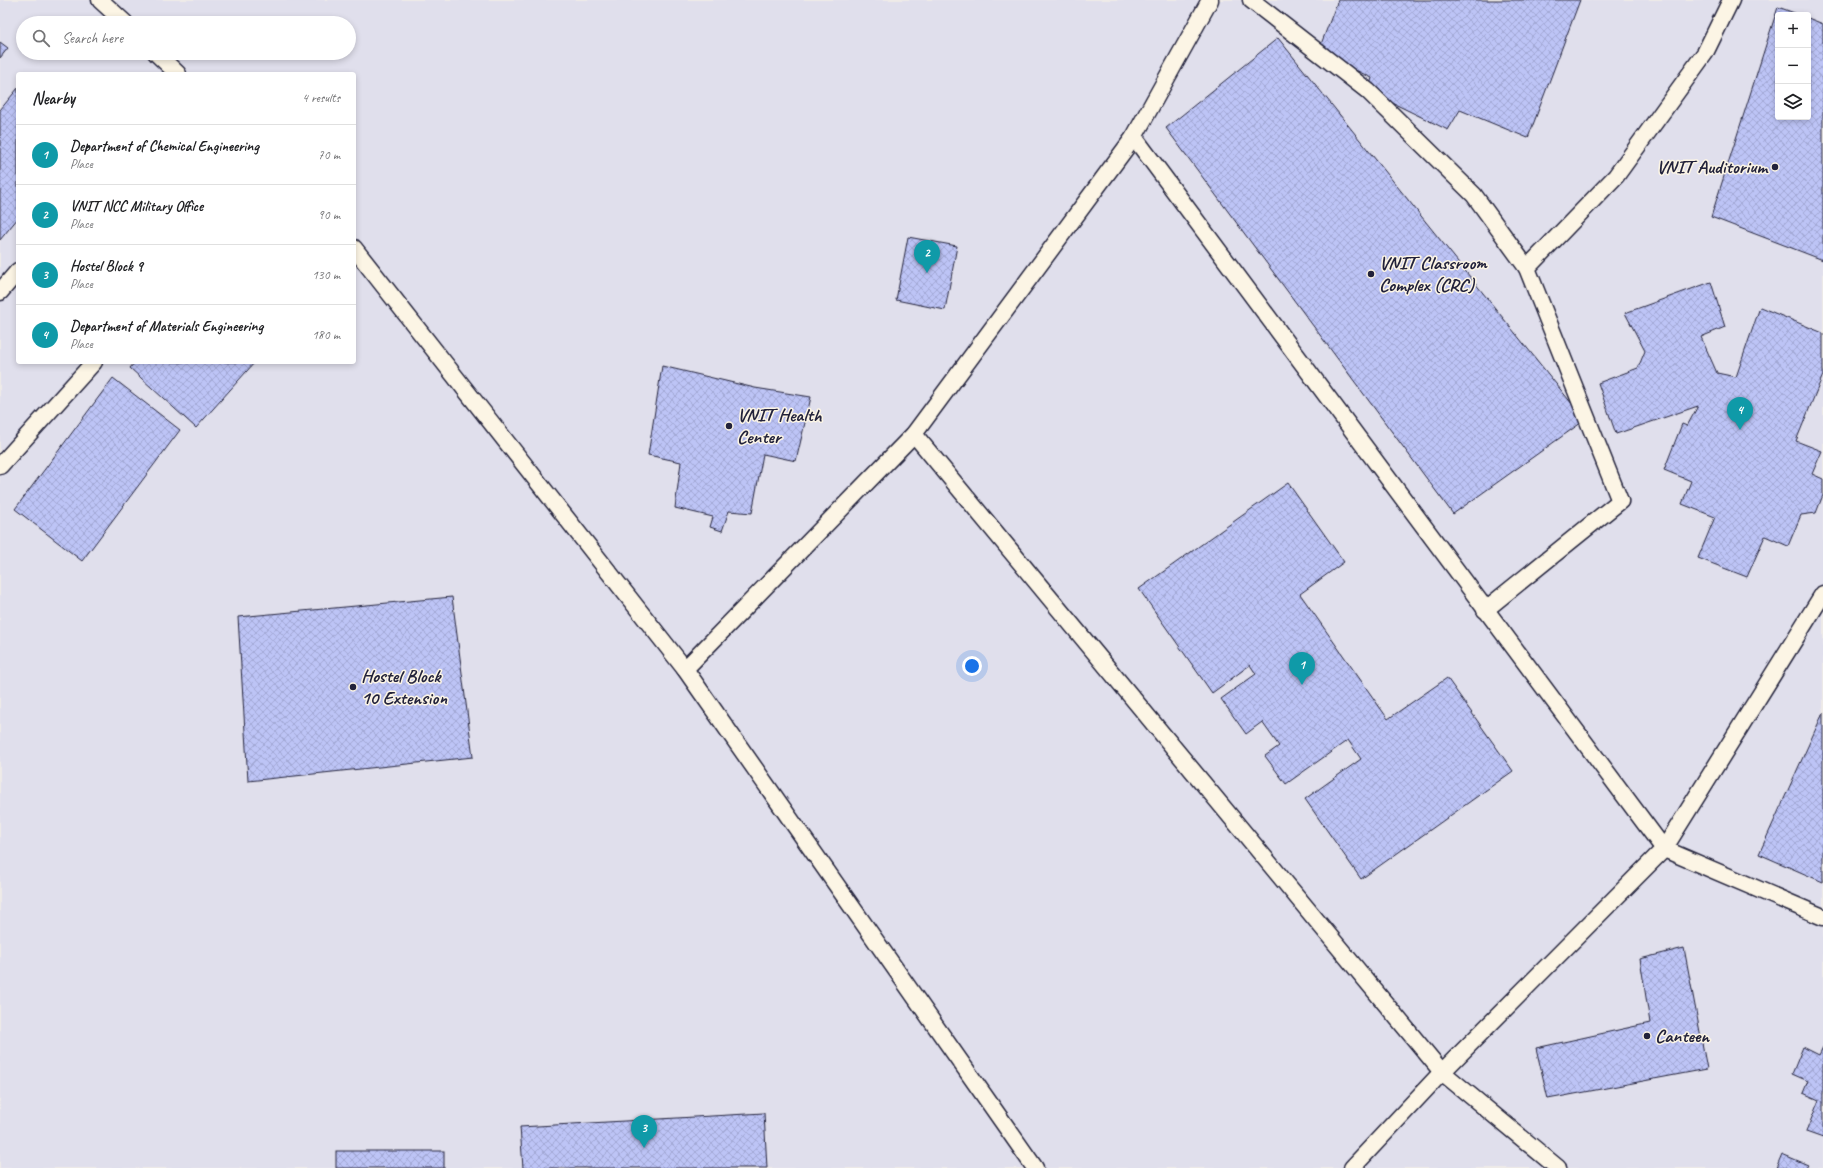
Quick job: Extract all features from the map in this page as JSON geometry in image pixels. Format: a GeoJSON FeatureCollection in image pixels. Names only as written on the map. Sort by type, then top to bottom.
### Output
{"type":"FeatureCollection","features":[{"type":"Feature","properties":{"kind":"lane"},"geometry":{"type":"LineString","coordinates":[[100,0],[117,16]]}},
{"type":"Feature","properties":{"kind":"lane"},"geometry":{"type":"LineString","coordinates":[[686,669],[914,434],[1134,137],[1210,0]]}},
{"type":"Feature","properties":{"kind":"lane"},"geometry":{"type":"LineString","coordinates":[[1251,0],[1368,91],[1474,195],[1527,268],[1620,501],[1485,610]]}},
{"type":"Feature","properties":{"kind":"lane"},"geometry":{"type":"LineString","coordinates":[[1527,268],[1616,176],[1705,53],[1731,0]]}},
{"type":"Feature","properties":{"kind":"lane"},"geometry":{"type":"LineString","coordinates":[[163,60],[176,72]]}},
{"type":"Feature","properties":{"kind":"lane"},"geometry":{"type":"LineString","coordinates":[[1134,137],[1664,849],[1823,917]]}},
{"type":"Feature","properties":{"kind":"lane"},"geometry":{"type":"LineString","coordinates":[[356,251],[686,669],[1035,1168]]}},
{"type":"Feature","properties":{"kind":"lane"},"geometry":{"type":"LineString","coordinates":[[0,292],[16,273]]}},
{"type":"Feature","properties":{"kind":"lane"},"geometry":{"type":"LineString","coordinates":[[0,466],[92,364]]}},
{"type":"Feature","properties":{"kind":"lane"},"geometry":{"type":"LineString","coordinates":[[914,434],[1442,1072],[1558,1168]]}},
{"type":"Feature","properties":{"kind":"lane"},"geometry":{"type":"LineString","coordinates":[[1352,1168],[1442,1072],[1664,849],[1823,594]]}},
{"type":"Feature","properties":{"kind":"shaded area"},"geometry":{"type":"Polygon","coordinates":[[[0,0],[1823,0],[1823,1168],[0,1168],[0,0]]]}},
{"type":"Feature","properties":{"kind":"building"},"geometry":{"type":"Polygon","coordinates":[[[1338,0],[1580,0],[1528,138],[1460,110],[1448,130],[1368,91],[1372,78],[1318,52],[1338,0]]]}},
{"type":"Feature","properties":{"kind":"building","name":"VNIT Auditorium"},"geometry":{"type":"Polygon","coordinates":[[[1778,7],[1792,12],[1776,12],[1778,7]]]}},
{"type":"Feature","properties":{"kind":"building","name":"VNIT Auditorium"},"geometry":{"type":"Polygon","coordinates":[[[1775,16],[1775,120],[1811,120],[1811,19],[1823,24],[1823,260],[1711,217],[1775,16]]]}},
{"type":"Feature","properties":{"kind":"building","name":"VNIT Classroom Complex (CRC)"},"geometry":{"type":"Polygon","coordinates":[[[1278,38],[1585,420],[1453,514],[1166,128],[1278,38]]]}},
{"type":"Feature","properties":{"kind":"building"},"geometry":{"type":"Polygon","coordinates":[[[0,42],[8,48],[0,58],[0,42]]]}},
{"type":"Feature","properties":{"kind":"building"},"geometry":{"type":"Polygon","coordinates":[[[16,90],[16,220],[0,240],[0,110],[16,90]]]}},
{"type":"Feature","properties":{"kind":"building"},"geometry":{"type":"Polygon","coordinates":[[[908,237],[957,246],[945,310],[896,300],[908,237]]]}},
{"type":"Feature","properties":{"kind":"building"},"geometry":{"type":"Polygon","coordinates":[[[1711,282],[1725,327],[1701,337],[1717,373],[1736,377],[1760,307],[1823,333],[1823,375],[1796,441],[1822,451],[1812,474],[1823,479],[1823,495],[1816,513],[1801,515],[1788,546],[1765,536],[1747,577],[1698,558],[1715,517],[1682,504],[1691,481],[1664,470],[1682,424],[1687,426],[1698,406],[1616,434],[1598,383],[1638,368],[1645,351],[1625,313],[1711,282]]]}},
{"type":"Feature","properties":{"kind":"building"},"geometry":{"type":"Polygon","coordinates":[[[133,364],[253,364],[196,428],[130,368],[133,364]]]}},
{"type":"Feature","properties":{"kind":"building","name":"VNIT Health Center"},"geometry":{"type":"Polygon","coordinates":[[[662,366],[755,388],[811,397],[796,461],[763,454],[752,513],[729,511],[722,531],[710,527],[713,517],[675,508],[681,462],[648,455],[662,366]]]}},
{"type":"Feature","properties":{"kind":"building"},"geometry":{"type":"Polygon","coordinates":[[[113,378],[180,430],[82,561],[15,509],[113,378]]]}},
{"type":"Feature","properties":{"kind":"building"},"geometry":{"type":"Polygon","coordinates":[[[1288,483],[1344,562],[1300,594],[1388,719],[1447,678],[1513,771],[1361,879],[1305,799],[1361,759],[1348,740],[1286,784],[1265,756],[1279,746],[1262,722],[1246,734],[1221,699],[1256,674],[1250,665],[1212,693],[1139,589],[1288,483]]]}},
{"type":"Feature","properties":{"kind":"building","name":"Hostel Block 10 Extension"},"geometry":{"type":"Polygon","coordinates":[[[452,597],[473,757],[248,781],[238,617],[452,597]]]}},
{"type":"Feature","properties":{"kind":"building"},"geometry":{"type":"Polygon","coordinates":[[[1823,713],[1823,882],[1759,854],[1823,713]]]}},
{"type":"Feature","properties":{"kind":"building","name":"Canteen"},"geometry":{"type":"Polygon","coordinates":[[[1684,948],[1707,1069],[1548,1099],[1536,1048],[1650,1023],[1640,959],[1684,948]]]}},
{"type":"Feature","properties":{"kind":"building"},"geometry":{"type":"Polygon","coordinates":[[[1803,1047],[1819,1055],[1823,1047],[1823,1138],[1806,1132],[1819,1100],[1803,1093],[1808,1081],[1792,1074],[1803,1047]]]}},
{"type":"Feature","properties":{"kind":"building"},"geometry":{"type":"Polygon","coordinates":[[[764,1113],[767,1168],[523,1168],[520,1127],[764,1113]]]}},
{"type":"Feature","properties":{"kind":"building"},"geometry":{"type":"Polygon","coordinates":[[[336,1151],[444,1151],[444,1168],[336,1168],[336,1151]]]}},
{"type":"Feature","properties":{"kind":"building"},"geometry":{"type":"Polygon","coordinates":[[[1782,1154],[1808,1165],[1806,1168],[1776,1168],[1782,1154]]]}},
{"type":"Feature","properties":{"kind":"place","name":"VNIT Auditorium"},"geometry":{"type":"Point","coordinates":[1775,167]}},
{"type":"Feature","properties":{"kind":"place","name":"VNIT NCC Military Office"},"geometry":{"type":"Point","coordinates":[927,273]}},
{"type":"Feature","properties":{"kind":"place","name":"VNIT Classroom Complex (CRC)"},"geometry":{"type":"Point","coordinates":[1371,274]}},
{"type":"Feature","properties":{"kind":"place","name":"VNIT Health Center"},"geometry":{"type":"Point","coordinates":[729,426]}},
{"type":"Feature","properties":{"kind":"place","name":"Department of Materials Engineering"},"geometry":{"type":"Point","coordinates":[1740,430]}},
{"type":"Feature","properties":{"kind":"place","name":"Department of Chemical Engineering"},"geometry":{"type":"Point","coordinates":[1302,685]}},
{"type":"Feature","properties":{"kind":"place","name":"Hostel Block 10 Extension"},"geometry":{"type":"Point","coordinates":[353,687]}},
{"type":"Feature","properties":{"kind":"place","name":"Canteen"},"geometry":{"type":"Point","coordinates":[1647,1036]}},
{"type":"Feature","properties":{"kind":"place","name":"Hostel Block 9"},"geometry":{"type":"Point","coordinates":[644,1148]}}]}
